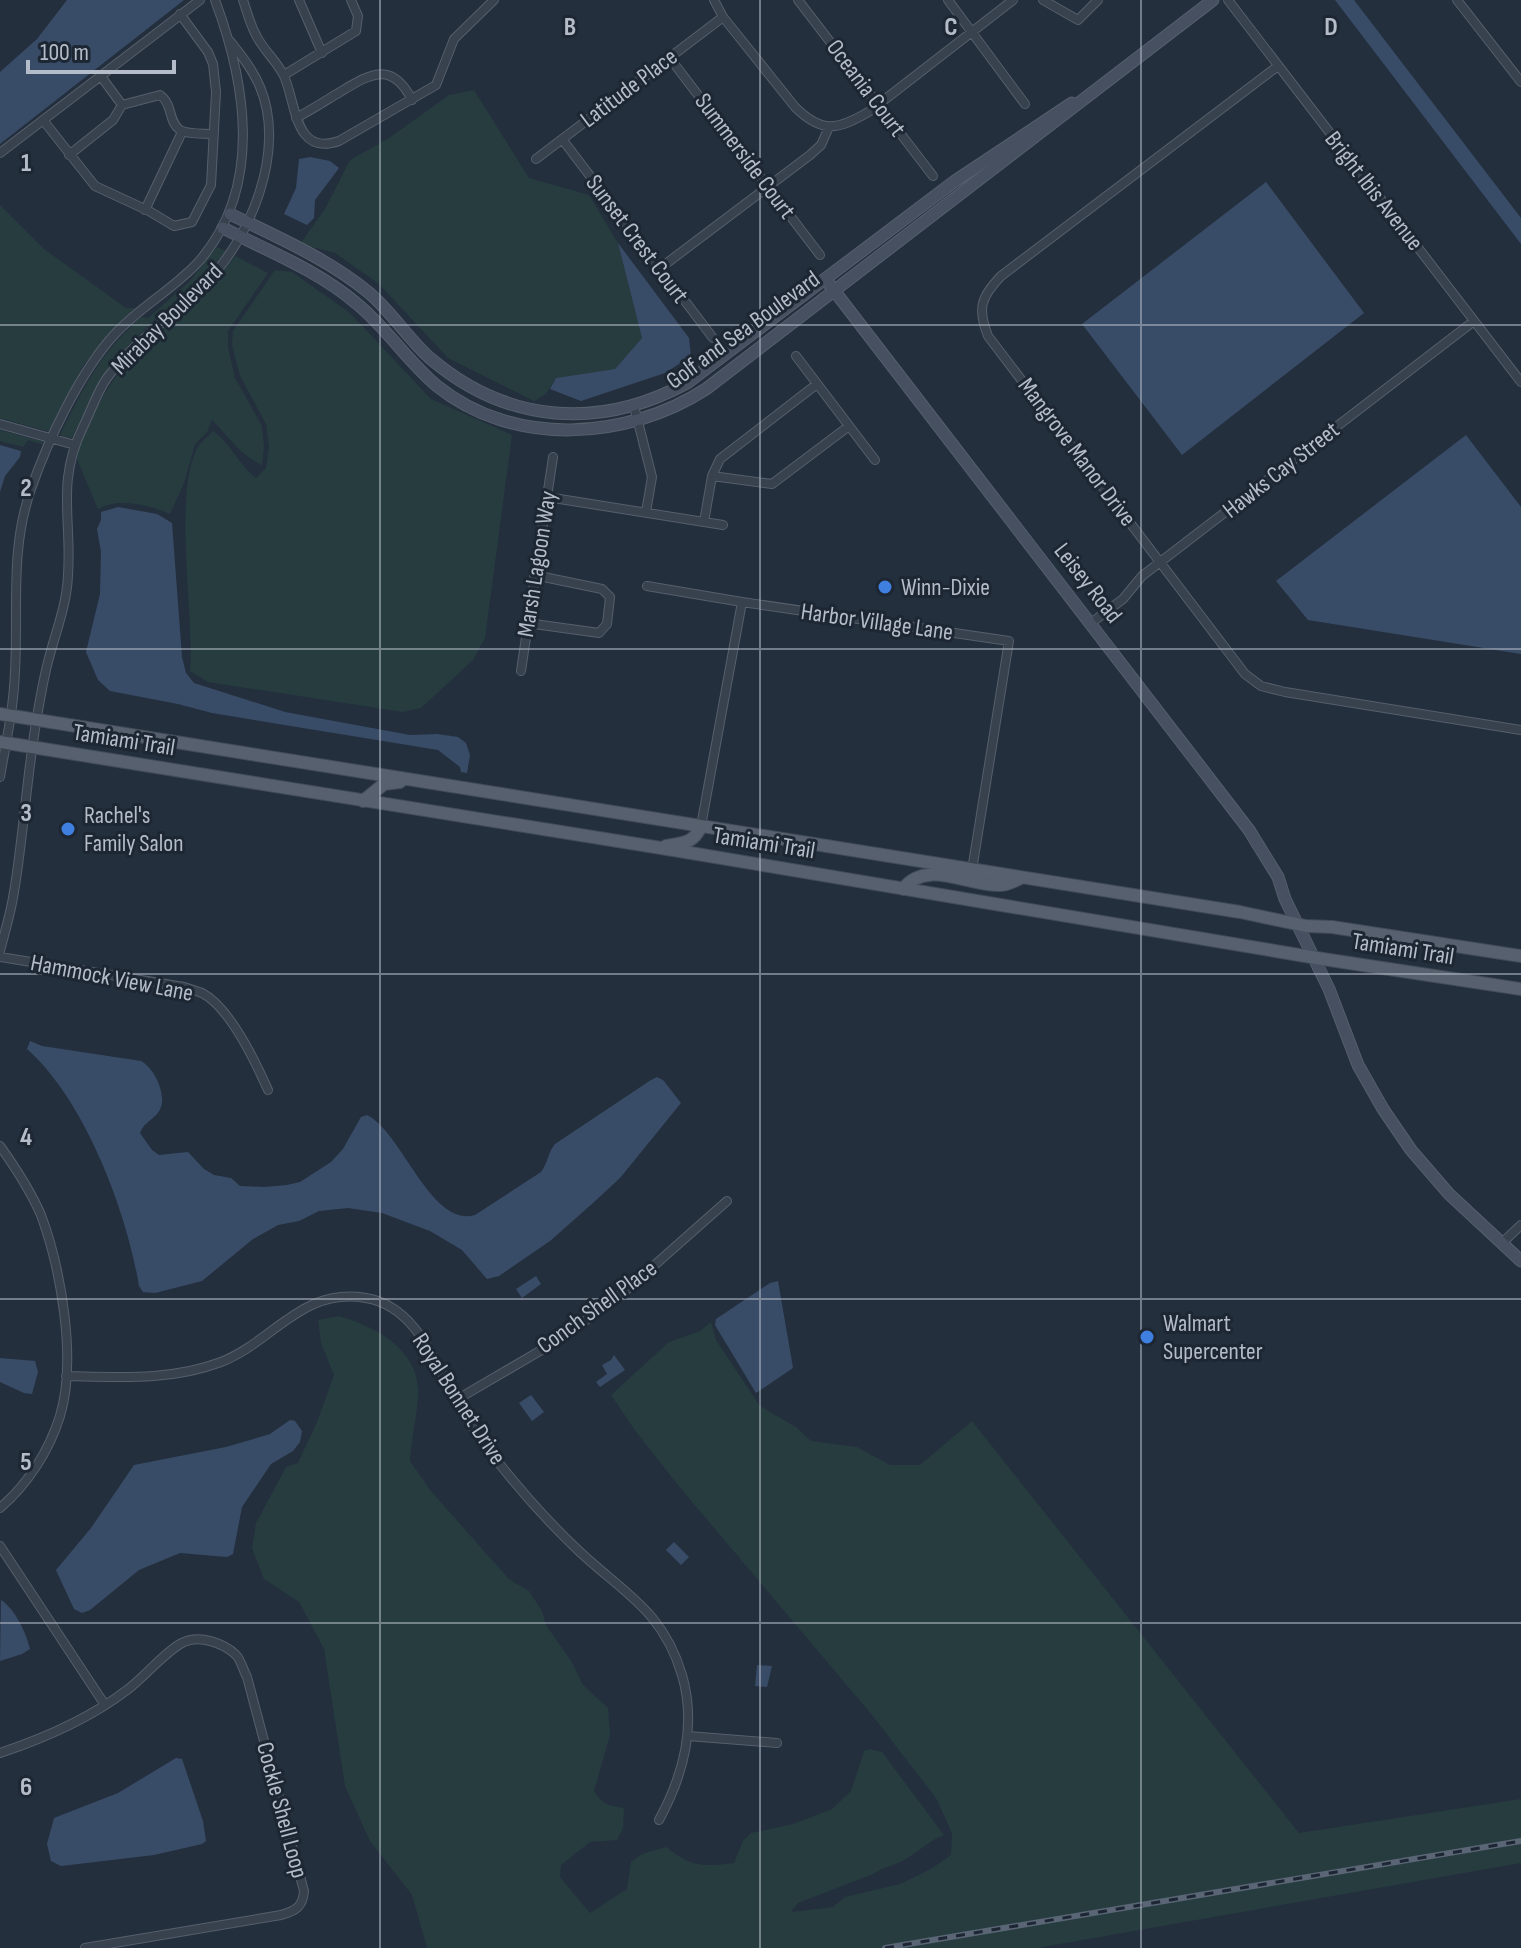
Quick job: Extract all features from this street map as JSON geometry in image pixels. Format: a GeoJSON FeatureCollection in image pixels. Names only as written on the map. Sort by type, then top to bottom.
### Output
{"type":"FeatureCollection","features":[{"type":"Feature","properties":{"kind":"main road","name":"Tamiami Trail"},"geometry":{"type":"LineString","coordinates":[[5,714],[1240,912],[1297,924],[1521,956]]}},
{"type":"Feature","properties":{"kind":"main road","name":"Tamiami Trail"},"geometry":{"type":"LineString","coordinates":[[3,742],[1521,989]]}},
{"type":"Feature","properties":{"kind":"main road"},"geometry":{"type":"LineString","coordinates":[[363,801],[384,784],[415,780]]}},
{"type":"Feature","properties":{"kind":"main road"},"geometry":{"type":"LineString","coordinates":[[655,847],[690,842],[697,837],[701,826]]}},
{"type":"Feature","properties":{"kind":"main road"},"geometry":{"type":"LineString","coordinates":[[903,889],[916,877],[931,875],[1002,885],[1022,878]]}},
{"type":"Feature","properties":{"kind":"street"},"geometry":{"type":"LineString","coordinates":[[0,153],[200,0]]}},
{"type":"Feature","properties":{"kind":"street","name":"Mirabay Boulevard"},"geometry":{"type":"LineString","coordinates":[[0,777],[5,714],[14,689],[17,544],[31,489],[87,369],[115,334],[191,269],[230,214],[243,156],[243,112],[230,41],[215,0]]}},
{"type":"Feature","properties":{"kind":"street"},"geometry":{"type":"LineString","coordinates":[[243,0],[256,36],[284,75],[296,118],[311,139],[328,145],[436,85],[454,39],[494,0]]}},
{"type":"Feature","properties":{"kind":"street"},"geometry":{"type":"LineString","coordinates":[[299,0],[322,53]]}},
{"type":"Feature","properties":{"kind":"street"},"geometry":{"type":"LineString","coordinates":[[284,75],[356,31],[358,16],[351,0]]}},
{"type":"Feature","properties":{"kind":"street"},"geometry":{"type":"LineString","coordinates":[[714,0],[723,17],[795,107],[808,120],[829,127],[852,122],[879,104],[1013,0]]}},
{"type":"Feature","properties":{"kind":"street","name":"Oceania Court"},"geometry":{"type":"LineString","coordinates":[[798,0],[933,176]]}},
{"type":"Feature","properties":{"kind":"street"},"geometry":{"type":"LineString","coordinates":[[948,0],[1025,104]]}},
{"type":"Feature","properties":{"kind":"street"},"geometry":{"type":"LineString","coordinates":[[1043,0],[1078,20],[1098,0]]}},
{"type":"Feature","properties":{"kind":"street","name":"Golf and Sea Boulevard"},"geometry":{"type":"LineString","coordinates":[[223,228],[334,286],[374,319],[419,370],[462,403],[496,417],[561,430],[593,430],[638,422],[684,404],[706,389],[1213,0]]}},
{"type":"Feature","properties":{"kind":"street","name":"Bright Ibis Avenue"},"geometry":{"type":"LineString","coordinates":[[1228,0],[1521,382]]}},
{"type":"Feature","properties":{"kind":"street"},"geometry":{"type":"LineString","coordinates":[[1457,0],[1521,82]]}},
{"type":"Feature","properties":{"kind":"street"},"geometry":{"type":"LineString","coordinates":[[43,120],[95,186],[174,226],[192,222],[211,185],[216,92],[213,64],[208,52],[180,14]]}},
{"type":"Feature","properties":{"kind":"street","name":"Latitude Place"},"geometry":{"type":"LineString","coordinates":[[536,159],[723,17]]}},
{"type":"Feature","properties":{"kind":"street","name":"Mirabay Boulevard"},"geometry":{"type":"LineString","coordinates":[[0,951],[14,894],[37,719],[68,575],[65,514],[67,468],[106,380],[154,327],[223,265],[249,223],[259,195],[267,162],[267,118],[260,88],[230,41]]}},
{"type":"Feature","properties":{"kind":"street","name":"Summerside Court"},"geometry":{"type":"LineString","coordinates":[[669,57],[820,255]]}},
{"type":"Feature","properties":{"kind":"street","name":"Mangrove Manor Drive"},"geometry":{"type":"LineString","coordinates":[[1278,66],[1001,276],[987,290],[981,306],[988,336],[1245,674],[1261,686],[1521,730]]}},
{"type":"Feature","properties":{"kind":"street"},"geometry":{"type":"LineString","coordinates":[[296,118],[373,74],[381,73],[397,79],[412,100]]}},
{"type":"Feature","properties":{"kind":"street"},"geometry":{"type":"LineString","coordinates":[[100,75],[122,105]]}},
{"type":"Feature","properties":{"kind":"street","name":"Golf and Sea Boulevard"},"geometry":{"type":"LineString","coordinates":[[230,214],[322,261],[356,283],[385,308],[429,357],[474,390],[507,404],[539,412],[593,414],[634,406],[687,383],[988,157],[1058,110],[1097,89]]}},
{"type":"Feature","properties":{"kind":"street"},"geometry":{"type":"LineString","coordinates":[[69,155],[113,120],[122,105],[160,95],[170,106],[177,128],[182,132],[214,134]]}},
{"type":"Feature","properties":{"kind":"street"},"geometry":{"type":"LineString","coordinates":[[659,269],[821,145],[829,127]]}},
{"type":"Feature","properties":{"kind":"street"},"geometry":{"type":"LineString","coordinates":[[145,210],[182,132]]}},
{"type":"Feature","properties":{"kind":"street","name":"Sunset Crest Court"},"geometry":{"type":"LineString","coordinates":[[562,139],[713,338]]}},
{"type":"Feature","properties":{"kind":"street","name":"Leisey Road"},"geometry":{"type":"LineString","coordinates":[[826,280],[1264,851],[1314,957],[1358,1065],[1383,1109],[1411,1150],[1449,1194],[1521,1261]]}},
{"type":"Feature","properties":{"kind":"street","name":"Hawks Cay Street"},"geometry":{"type":"LineString","coordinates":[[1091,623],[1123,599],[1142,576],[1474,321]]}},
{"type":"Feature","properties":{"kind":"street"},"geometry":{"type":"LineString","coordinates":[[796,356],[875,460]]}},
{"type":"Feature","properties":{"kind":"street"},"geometry":{"type":"LineString","coordinates":[[704,522],[712,476],[720,459],[817,384]]}},
{"type":"Feature","properties":{"kind":"street"},"geometry":{"type":"LineString","coordinates":[[634,406],[652,477],[646,512]]}},
{"type":"Feature","properties":{"kind":"street"},"geometry":{"type":"LineString","coordinates":[[0,424],[75,445]]}},
{"type":"Feature","properties":{"kind":"street"},"geometry":{"type":"LineString","coordinates":[[712,476],[772,484],[849,426]]}},
{"type":"Feature","properties":{"kind":"street","name":"Marsh Lagoon Way"},"geometry":{"type":"LineString","coordinates":[[521,671],[553,457]]}},
{"type":"Feature","properties":{"kind":"street"},"geometry":{"type":"LineString","coordinates":[[547,497],[723,525]]}},
{"type":"Feature","properties":{"kind":"street"},"geometry":{"type":"LineString","coordinates":[[527,623],[587,633],[599,633],[607,624],[610,597],[602,589],[534,575]]}},
{"type":"Feature","properties":{"kind":"street"},"geometry":{"type":"LineString","coordinates":[[647,586],[742,602],[701,826]]}},
{"type":"Feature","properties":{"kind":"street","name":"Harbor Village Lane"},"geometry":{"type":"LineString","coordinates":[[742,602],[1009,641],[972,870]]}},
{"type":"Feature","properties":{"kind":"street","name":"Hammock View Lane"},"geometry":{"type":"LineString","coordinates":[[0,957],[184,987],[203,994],[217,1004],[251,1052],[268,1090]]}},
{"type":"Feature","properties":{"kind":"street"},"geometry":{"type":"LineString","coordinates":[[0,1146],[40,1214],[51,1252],[58,1277],[66,1376],[60,1415],[39,1464],[0,1508]]}},
{"type":"Feature","properties":{"kind":"street","name":"Conch Shell Place"},"geometry":{"type":"LineString","coordinates":[[456,1400],[562,1338],[658,1263],[727,1201]]}},
{"type":"Feature","properties":{"kind":"street"},"geometry":{"type":"LineString","coordinates":[[1502,1243],[1521,1225]]}},
{"type":"Feature","properties":{"kind":"street","name":"Royal Bonnet Drive"},"geometry":{"type":"LineString","coordinates":[[66,1376],[149,1378],[205,1366],[238,1354],[292,1314],[332,1297],[368,1298],[397,1311],[412,1324],[425,1342],[456,1400],[489,1450],[529,1501],[581,1553],[649,1611],[664,1634],[683,1677],[688,1736],[681,1773],[659,1820]]}},
{"type":"Feature","properties":{"kind":"street"},"geometry":{"type":"LineString","coordinates":[[0,1546],[105,1705]]}},
{"type":"Feature","properties":{"kind":"street","name":"Cockle Shell Loop"},"geometry":{"type":"LineString","coordinates":[[0,1753],[56,1732],[105,1705],[149,1673],[185,1641],[205,1639],[219,1644],[237,1656],[247,1677],[304,1891],[303,1900],[296,1910],[281,1915],[85,1948]]}},
{"type":"Feature","properties":{"kind":"street"},"geometry":{"type":"LineString","coordinates":[[688,1736],[777,1743]]}},
{"type":"Feature","properties":{"kind":"green space"},"geometry":{"type":"Polygon","coordinates":[[[474,90],[529,178],[589,195],[618,243],[642,338],[615,369],[556,378],[547,392],[534,401],[448,358],[379,284],[335,253],[300,244],[325,209],[350,160],[389,138],[449,95],[474,90]]]}},
{"type":"Feature","properties":{"kind":"green space"},"geometry":{"type":"Polygon","coordinates":[[[0,205],[44,249],[126,308],[136,308],[111,331],[83,366],[50,432],[0,418],[0,205]]]}},
{"type":"Feature","properties":{"kind":"green space"},"geometry":{"type":"Polygon","coordinates":[[[217,247],[226,251],[199,284],[151,323],[102,377],[72,438],[60,435],[103,358],[141,317],[148,318],[189,282],[217,247]]]}},
{"type":"Feature","properties":{"kind":"green space"},"geometry":{"type":"Polygon","coordinates":[[[235,256],[268,273],[228,331],[235,378],[262,426],[262,465],[241,451],[212,420],[207,432],[195,444],[184,483],[170,514],[144,505],[124,503],[98,509],[76,457],[99,404],[133,356],[210,286],[235,256]]]}},
{"type":"Feature","properties":{"kind":"green space"},"geometry":{"type":"Polygon","coordinates":[[[275,270],[292,272],[350,313],[431,399],[512,435],[485,638],[473,660],[421,708],[403,712],[208,682],[190,671],[185,520],[191,464],[200,444],[213,431],[256,478],[266,468],[269,448],[266,424],[240,376],[232,345],[233,331],[275,270]]]}},
{"type":"Feature","properties":{"kind":"green space"},"geometry":{"type":"Polygon","coordinates":[[[0,430],[45,442],[44,445],[28,440],[23,447],[0,441],[0,430]]]}},
{"type":"Feature","properties":{"kind":"green space"},"geometry":{"type":"Polygon","coordinates":[[[339,1316],[380,1333],[411,1363],[418,1392],[410,1461],[431,1491],[510,1580],[529,1591],[583,1685],[608,1708],[610,1735],[594,1791],[606,1804],[624,1808],[623,1828],[617,1840],[590,1842],[561,1865],[560,1877],[590,1913],[627,1889],[631,1862],[642,1854],[666,1847],[698,1864],[734,1863],[743,1841],[751,1833],[793,1824],[832,1809],[851,1791],[864,1751],[870,1749],[882,1752],[944,1835],[900,1862],[798,1903],[791,1912],[833,1907],[845,1897],[900,1884],[951,1855],[952,1833],[936,1798],[872,1715],[677,1484],[611,1395],[669,1342],[700,1331],[711,1322],[716,1340],[760,1406],[796,1427],[811,1441],[857,1447],[890,1465],[920,1465],[972,1421],[1299,1833],[1521,1799],[1521,1863],[1037,1948],[427,1948],[412,1895],[370,1841],[345,1786],[324,1649],[299,1602],[264,1579],[252,1548],[256,1523],[286,1467],[298,1463],[334,1375],[321,1343],[318,1320],[339,1316]]]}},
{"type":"Feature","properties":{"kind":"water"},"geometry":{"type":"Polygon","coordinates":[[[67,0],[184,0],[0,144],[0,72],[37,39],[67,0]]]}},
{"type":"Feature","properties":{"kind":"water"},"geometry":{"type":"Polygon","coordinates":[[[1335,0],[1354,0],[1521,218],[1521,244],[1335,0]]]}},
{"type":"Feature","properties":{"kind":"water"},"geometry":{"type":"Polygon","coordinates":[[[310,157],[330,161],[339,168],[315,200],[314,218],[307,225],[284,214],[296,188],[299,159],[310,157]]]}},
{"type":"Feature","properties":{"kind":"water"},"geometry":{"type":"Polygon","coordinates":[[[1266,182],[1364,313],[1182,455],[1082,324],[1266,182]]]}},
{"type":"Feature","properties":{"kind":"water"},"geometry":{"type":"Polygon","coordinates":[[[618,243],[689,338],[691,356],[665,373],[581,401],[550,389],[556,378],[615,369],[642,338],[618,243]]]}},
{"type":"Feature","properties":{"kind":"water"},"geometry":{"type":"Polygon","coordinates":[[[1466,435],[1521,507],[1521,654],[1308,620],[1276,581],[1466,435]]]}},
{"type":"Feature","properties":{"kind":"water"},"geometry":{"type":"Polygon","coordinates":[[[0,445],[21,451],[5,476],[0,492],[0,445]]]}},
{"type":"Feature","properties":{"kind":"water"},"geometry":{"type":"Polygon","coordinates":[[[118,507],[157,514],[172,523],[182,657],[186,673],[194,683],[285,712],[410,735],[458,737],[466,743],[470,755],[467,773],[461,772],[460,767],[438,750],[212,713],[110,691],[98,680],[86,652],[100,594],[101,552],[97,529],[101,512],[118,507]]]}},
{"type":"Feature","properties":{"kind":"water"},"geometry":{"type":"Polygon","coordinates":[[[30,1041],[42,1046],[146,1064],[162,1095],[159,1111],[140,1133],[152,1150],[159,1155],[188,1152],[204,1169],[214,1175],[231,1178],[240,1186],[264,1187],[300,1182],[331,1162],[343,1149],[361,1117],[367,1115],[380,1125],[431,1194],[444,1207],[459,1215],[475,1215],[541,1172],[555,1144],[651,1080],[657,1077],[663,1080],[681,1103],[620,1178],[550,1241],[499,1276],[487,1279],[462,1250],[430,1231],[382,1213],[348,1208],[319,1211],[299,1221],[278,1225],[253,1239],[202,1281],[155,1293],[143,1292],[124,1224],[100,1158],[67,1097],[48,1070],[27,1049],[30,1041]]]}},
{"type":"Feature","properties":{"kind":"water"},"geometry":{"type":"Polygon","coordinates":[[[536,1276],[541,1284],[522,1298],[516,1289],[536,1276]]]}},
{"type":"Feature","properties":{"kind":"water"},"geometry":{"type":"Polygon","coordinates":[[[778,1281],[793,1368],[756,1393],[715,1325],[716,1319],[770,1283],[778,1281]]]}},
{"type":"Feature","properties":{"kind":"water"},"geometry":{"type":"Polygon","coordinates":[[[614,1355],[625,1370],[600,1387],[596,1382],[607,1374],[602,1365],[614,1355]]]}},
{"type":"Feature","properties":{"kind":"water"},"geometry":{"type":"Polygon","coordinates":[[[0,1358],[35,1361],[38,1372],[32,1394],[0,1382],[0,1358]]]}},
{"type":"Feature","properties":{"kind":"water"},"geometry":{"type":"Polygon","coordinates":[[[531,1395],[544,1412],[532,1421],[519,1403],[531,1395]]]}},
{"type":"Feature","properties":{"kind":"water"},"geometry":{"type":"Polygon","coordinates":[[[290,1420],[295,1421],[302,1431],[300,1442],[293,1451],[271,1464],[242,1507],[233,1554],[227,1557],[180,1553],[139,1570],[90,1610],[82,1613],[74,1609],[56,1570],[91,1528],[134,1465],[226,1447],[270,1434],[290,1420]]]}},
{"type":"Feature","properties":{"kind":"water"},"geometry":{"type":"Polygon","coordinates":[[[674,1542],[689,1557],[681,1565],[666,1550],[674,1542]]]}},
{"type":"Feature","properties":{"kind":"water"},"geometry":{"type":"Polygon","coordinates":[[[1,1600],[19,1622],[30,1649],[0,1661],[1,1600]]]}},
{"type":"Feature","properties":{"kind":"water"},"geometry":{"type":"Polygon","coordinates":[[[757,1665],[772,1666],[767,1687],[755,1686],[757,1665]]]}},
{"type":"Feature","properties":{"kind":"water"},"geometry":{"type":"Polygon","coordinates":[[[176,1758],[182,1759],[203,1821],[206,1841],[154,1855],[61,1866],[51,1861],[47,1844],[54,1818],[118,1793],[176,1758]]]}},
{"type":"Feature","properties":{"kind":"railway"},"geometry":{"type":"LineString","coordinates":[[885,1948],[1521,1841]]}},
{"type":"Feature","properties":{"kind":"place","name":"Winn-Dixie"},"geometry":{"type":"Point","coordinates":[885,587]}},
{"type":"Feature","properties":{"kind":"place","name":"Rachel's Family Salon"},"geometry":{"type":"Point","coordinates":[68,829]}},
{"type":"Feature","properties":{"kind":"place","name":"Walmart Supercenter"},"geometry":{"type":"Point","coordinates":[1147,1337]}}]}
